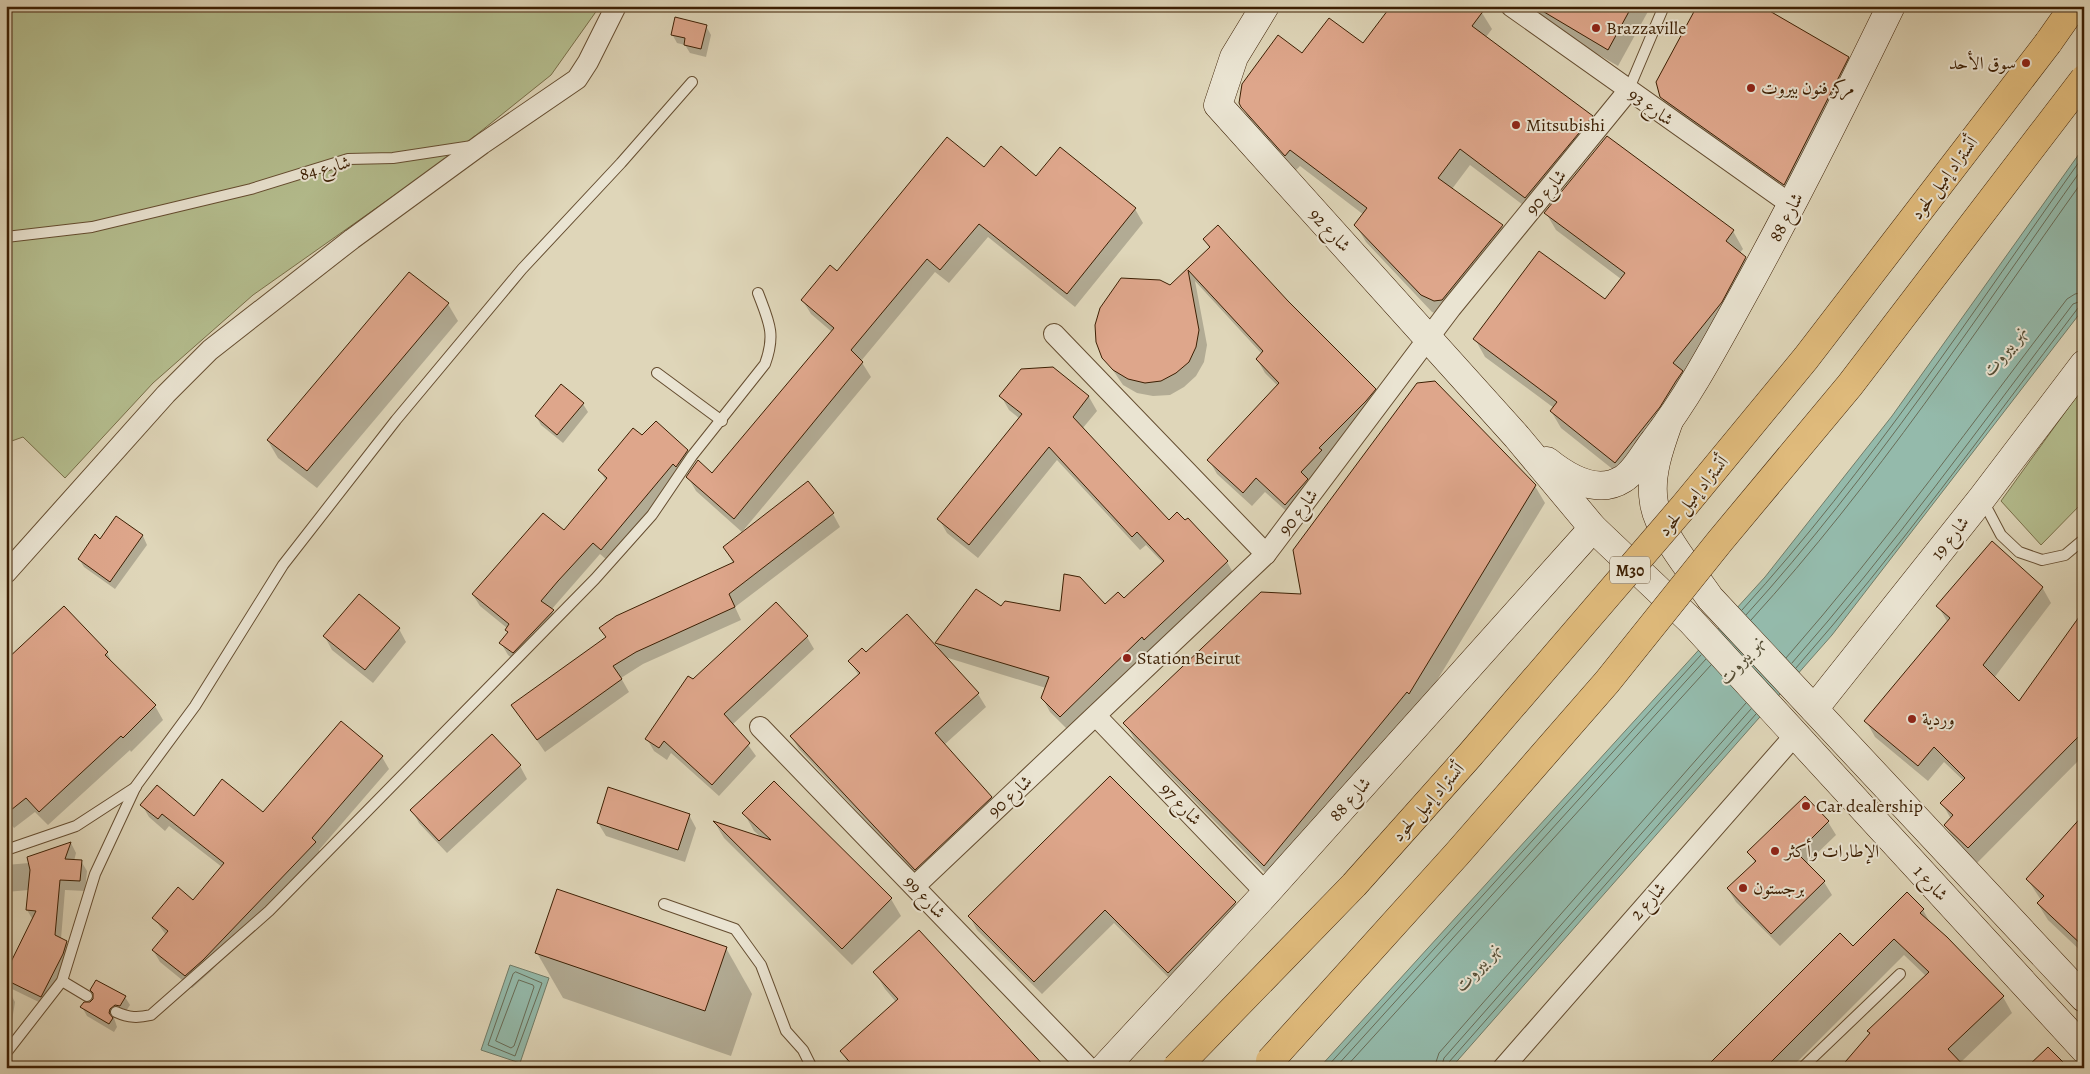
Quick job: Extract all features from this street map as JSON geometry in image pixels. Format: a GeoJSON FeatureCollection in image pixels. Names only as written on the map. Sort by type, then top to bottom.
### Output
{"type":"FeatureCollection","features":[{"type":"Feature","properties":{"kind":"highway","name":"أتستراد إميل لحود"},"geometry":{"type":"LineString","coordinates":[[1176,1068],[1354,885],[1470,755],[1684,506],[1806,358],[2074,6]]}},
{"type":"Feature","properties":{"kind":"highway"},"geometry":{"type":"LineString","coordinates":[[1267,1064],[1458,854],[1607,682],[1720,541],[1850,385],[2084,79]]}},
{"type":"Feature","properties":{"kind":"main road","name":"شارع 92"},"geometry":{"type":"LineString","coordinates":[[1265,6],[1234,57],[1218,105],[1260,154],[1517,437]]}},
{"type":"Feature","properties":{"kind":"main road","name":"شارع 88"},"geometry":{"type":"LineString","coordinates":[[1669,421],[1700,371],[1793,206],[1891,6]]}},
{"type":"Feature","properties":{"kind":"main road","name":"شارع 19"},"geometry":{"type":"LineString","coordinates":[[1806,700],[1982,498],[2084,364]]}},
{"type":"Feature","properties":{"kind":"main road"},"geometry":{"type":"LineString","coordinates":[[1517,437],[1556,468],[1578,480],[1596,486],[1611,485],[1624,478],[1669,421]]}},
{"type":"Feature","properties":{"kind":"main road","name":"شارع 1"},"geometry":{"type":"LineString","coordinates":[[1669,421],[1657,460],[1653,502],[1660,525],[1710,598],[2084,998]]}},
{"type":"Feature","properties":{"kind":"main road","name":"شارع 1"},"geometry":{"type":"LineString","coordinates":[[1517,437],[1593,528],[1691,622],[2084,1049]]}},
{"type":"Feature","properties":{"kind":"main road","name":"شارع 88"},"geometry":{"type":"LineString","coordinates":[[1104,1068],[1266,893],[1593,528]]}},
{"type":"Feature","properties":{"kind":"street","name":"شارع 84"},"geometry":{"type":"LineString","coordinates":[[482,144],[577,79],[588,62],[616,6]]}},
{"type":"Feature","properties":{"kind":"street","name":"شارع 93"},"geometry":{"type":"LineString","coordinates":[[1510,6],[1793,206]]}},
{"type":"Feature","properties":{"kind":"street","name":"شارع 90"},"geometry":{"type":"LineString","coordinates":[[915,886],[1266,554],[1451,308],[1628,91]]}},
{"type":"Feature","properties":{"kind":"street"},"geometry":{"type":"LineString","coordinates":[[6,573],[159,401],[210,350],[344,245],[482,144]]}},
{"type":"Feature","properties":{"kind":"street"},"geometry":{"type":"LineString","coordinates":[[1054,334],[1266,554]]}},
{"type":"Feature","properties":{"kind":"street","name":"شارع 97"},"geometry":{"type":"LineString","coordinates":[[1096,716],[1266,893]]}},
{"type":"Feature","properties":{"kind":"street","name":"شارع 2"},"geometry":{"type":"LineString","coordinates":[[1503,1068],[1786,726]]}},
{"type":"Feature","properties":{"kind":"street","name":"شارع 99"},"geometry":{"type":"LineString","coordinates":[[760,727],[1089,1068]]}},
{"type":"Feature","properties":{"kind":"lane"},"geometry":{"type":"LineString","coordinates":[[1628,91],[1664,6]]}},
{"type":"Feature","properties":{"kind":"lane"},"geometry":{"type":"LineString","coordinates":[[6,1053],[62,981],[95,874],[136,786],[195,706],[283,565],[390,428],[522,269],[621,163],[692,82]]}},
{"type":"Feature","properties":{"kind":"lane","name":"شارع 84"},"geometry":{"type":"LineString","coordinates":[[6,238],[92,228],[251,189],[348,160],[392,158],[482,144]]}},
{"type":"Feature","properties":{"kind":"lane"},"geometry":{"type":"LineString","coordinates":[[116,1012],[127,1017],[139,1018],[151,1015],[269,911],[595,579],[652,516],[692,456],[722,421],[765,364],[772,346],[770,326],[758,293]]}},
{"type":"Feature","properties":{"kind":"lane"},"geometry":{"type":"LineString","coordinates":[[657,373],[722,421]]}},
{"type":"Feature","properties":{"kind":"lane"},"geometry":{"type":"LineString","coordinates":[[1982,498],[2001,535],[2019,552],[2042,560],[2065,555],[2084,540]]}},
{"type":"Feature","properties":{"kind":"lane"},"geometry":{"type":"LineString","coordinates":[[6,850],[76,826],[136,786]]}},
{"type":"Feature","properties":{"kind":"lane"},"geometry":{"type":"LineString","coordinates":[[664,904],[735,929],[761,964],[772,999],[786,1030],[803,1050],[812,1068]]}},
{"type":"Feature","properties":{"kind":"lane"},"geometry":{"type":"LineString","coordinates":[[1802,1068],[1900,974]]}},
{"type":"Feature","properties":{"kind":"lane"},"geometry":{"type":"LineString","coordinates":[[62,981],[87,996]]}},
{"type":"Feature","properties":{"kind":"shaded area"},"geometry":{"type":"Polygon","coordinates":[[[6,6],[600,6],[551,75],[450,156],[253,295],[153,383],[65,478],[23,437],[6,443],[6,6]]]}},
{"type":"Feature","properties":{"kind":"shaded area"},"geometry":{"type":"Polygon","coordinates":[[[2084,386],[2084,501],[2041,545],[2001,501],[2084,386]]]}},
{"type":"Feature","properties":{"kind":"water","name":"نهر بيروت"},"geometry":{"type":"Polygon","coordinates":[[[2084,147],[2084,308],[1832,635],[1451,1068],[1319,1068],[1765,577],[1892,416],[2084,147]]]}},
{"type":"Feature","properties":{"kind":"water"},"geometry":{"type":"Polygon","coordinates":[[[510,965],[549,978],[520,1063],[481,1050],[510,965]]]}},
{"type":"Feature","properties":{"kind":"building"},"geometry":{"type":"Polygon","coordinates":[[[1391,6],[1487,6],[1472,26],[1593,116],[1525,198],[1460,149],[1438,178],[1503,225],[1442,300],[1434,301],[1421,295],[1354,225],[1367,208],[1290,150],[1285,156],[1239,103],[1242,84],[1278,35],[1302,53],[1329,18],[1363,43],[1391,6]]]}},
{"type":"Feature","properties":{"kind":"building","name":"Brazzaville"},"geometry":{"type":"Polygon","coordinates":[[[1534,6],[1632,6],[1608,50],[1534,6]]]}},
{"type":"Feature","properties":{"kind":"building"},"geometry":{"type":"Polygon","coordinates":[[[1697,6],[1761,6],[1849,57],[1784,185],[1660,97],[1656,82],[1697,6]]]}},
{"type":"Feature","properties":{"kind":"building"},"geometry":{"type":"Polygon","coordinates":[[[675,17],[707,25],[701,49],[684,45],[685,38],[671,35],[675,17]]]}},
{"type":"Feature","properties":{"kind":"building"},"geometry":{"type":"Polygon","coordinates":[[[1607,136],[1734,230],[1726,241],[1746,257],[1722,302],[1673,363],[1683,371],[1660,407],[1615,463],[1550,411],[1557,402],[1473,339],[1539,251],[1605,299],[1625,273],[1544,213],[1607,136]]]}},
{"type":"Feature","properties":{"kind":"building"},"geometry":{"type":"Polygon","coordinates":[[[947,137],[984,167],[1001,146],[1036,176],[1060,147],[1136,208],[1067,294],[979,224],[940,270],[927,259],[851,350],[863,362],[734,519],[686,477],[698,460],[712,473],[834,328],[801,300],[830,265],[837,271],[947,137]]]}},
{"type":"Feature","properties":{"kind":"building"},"geometry":{"type":"Polygon","coordinates":[[[1218,225],[1288,301],[1376,389],[1319,448],[1322,450],[1301,472],[1308,479],[1285,505],[1256,478],[1243,493],[1207,460],[1279,383],[1256,359],[1263,351],[1188,270],[1199,330],[1196,347],[1189,362],[1176,373],[1161,381],[1145,383],[1128,379],[1113,370],[1102,358],[1096,342],[1095,325],[1100,308],[1121,278],[1160,280],[1170,285],[1210,247],[1203,239],[1218,225]]]}},
{"type":"Feature","properties":{"kind":"building"},"geometry":{"type":"Polygon","coordinates":[[[409,272],[449,303],[307,471],[267,440],[409,272]]]}},
{"type":"Feature","properties":{"kind":"building"},"geometry":{"type":"Polygon","coordinates":[[[1053,367],[1089,396],[1073,417],[1169,520],[1177,512],[1185,520],[1188,518],[1228,561],[1144,640],[1142,637],[1060,717],[1041,698],[1049,677],[935,643],[976,589],[1001,606],[1005,601],[1060,611],[1064,574],[1080,577],[1105,604],[1118,592],[1124,598],[1164,561],[1137,532],[1132,537],[1049,447],[969,545],[937,519],[1022,414],[999,396],[1021,369],[1053,367]]]}},
{"type":"Feature","properties":{"kind":"building"},"geometry":{"type":"Polygon","coordinates":[[[1435,381],[1536,485],[1409,694],[1407,692],[1264,866],[1123,723],[1261,592],[1301,594],[1293,550],[1417,383],[1435,381]]]}},
{"type":"Feature","properties":{"kind":"building"},"geometry":{"type":"Polygon","coordinates":[[[561,384],[584,403],[557,435],[535,416],[561,384]]]}},
{"type":"Feature","properties":{"kind":"building"},"geometry":{"type":"Polygon","coordinates":[[[656,421],[688,450],[676,467],[673,464],[601,550],[593,543],[558,581],[541,601],[554,610],[513,653],[499,643],[508,632],[505,630],[509,624],[472,594],[543,513],[564,530],[607,478],[598,470],[633,428],[642,435],[656,421]]]}},
{"type":"Feature","properties":{"kind":"building"},"geometry":{"type":"Polygon","coordinates":[[[808,481],[834,513],[729,594],[735,607],[636,652],[613,666],[622,679],[537,740],[511,705],[606,637],[599,628],[616,616],[734,562],[723,547],[808,481]]]}},
{"type":"Feature","properties":{"kind":"building"},"geometry":{"type":"Polygon","coordinates":[[[116,516],[143,535],[110,582],[78,559],[95,534],[100,539],[116,516]]]}},
{"type":"Feature","properties":{"kind":"building"},"geometry":{"type":"Polygon","coordinates":[[[1992,541],[2043,587],[1983,665],[2019,701],[2084,610],[2084,731],[1968,848],[1944,825],[1953,815],[1940,803],[1965,778],[1934,747],[1918,766],[1864,721],[1950,618],[1936,606],[1992,541]]]}},
{"type":"Feature","properties":{"kind":"building"},"geometry":{"type":"Polygon","coordinates":[[[359,594],[400,628],[365,670],[323,636],[359,594]]]}},
{"type":"Feature","properties":{"kind":"building"},"geometry":{"type":"Polygon","coordinates":[[[776,602],[808,636],[724,714],[750,743],[712,785],[664,741],[659,748],[645,739],[688,676],[693,679],[776,602]]]}},
{"type":"Feature","properties":{"kind":"building"},"geometry":{"type":"Polygon","coordinates":[[[64,606],[108,652],[105,655],[156,705],[123,738],[121,736],[39,812],[26,798],[6,814],[6,660],[64,606]]]}},
{"type":"Feature","properties":{"kind":"building"},"geometry":{"type":"Polygon","coordinates":[[[907,614],[979,693],[935,733],[992,797],[915,870],[790,736],[860,673],[848,661],[862,648],[866,652],[907,614]]]}},
{"type":"Feature","properties":{"kind":"building"},"geometry":{"type":"Polygon","coordinates":[[[341,721],[383,756],[312,838],[316,842],[203,960],[185,976],[152,950],[168,931],[152,918],[178,887],[193,900],[224,863],[162,814],[158,819],[140,805],[157,785],[194,816],[222,779],[263,812],[341,721]]]}},
{"type":"Feature","properties":{"kind":"building"},"geometry":{"type":"Polygon","coordinates":[[[492,734],[521,765],[439,841],[410,810],[492,734]]]}},
{"type":"Feature","properties":{"kind":"building"},"geometry":{"type":"Polygon","coordinates":[[[1110,776],[1236,902],[1168,973],[1105,910],[1034,982],[968,916],[1110,776]]]}},
{"type":"Feature","properties":{"kind":"building"},"geometry":{"type":"Polygon","coordinates":[[[774,781],[892,898],[842,949],[713,821],[771,840],[742,813],[774,781]]]}},
{"type":"Feature","properties":{"kind":"building"},"geometry":{"type":"Polygon","coordinates":[[[608,787],[690,814],[678,850],[597,823],[608,787]]]}},
{"type":"Feature","properties":{"kind":"building"},"geometry":{"type":"Polygon","coordinates":[[[1805,796],[1829,821],[1797,853],[1825,881],[1771,934],[1727,888],[1756,861],[1747,852],[1805,796]]]}},
{"type":"Feature","properties":{"kind":"building"},"geometry":{"type":"Polygon","coordinates":[[[2084,814],[2084,947],[2037,903],[2044,896],[2026,879],[2084,814]]]}},
{"type":"Feature","properties":{"kind":"building"},"geometry":{"type":"Polygon","coordinates":[[[71,842],[65,859],[82,860],[80,881],[60,880],[55,935],[67,941],[63,954],[41,997],[6,980],[6,972],[36,911],[26,910],[30,870],[27,857],[71,842]]]}},
{"type":"Feature","properties":{"kind":"building"},"geometry":{"type":"Polygon","coordinates":[[[557,889],[727,947],[705,1011],[535,953],[557,889]]]}},
{"type":"Feature","properties":{"kind":"building"},"geometry":{"type":"Polygon","coordinates":[[[1907,892],[1924,909],[1920,913],[1947,937],[2004,996],[1948,1049],[1966,1068],[1840,1068],[1870,1033],[1867,1031],[1929,972],[1894,939],[1765,1068],[1705,1068],[1840,933],[1853,946],[1907,892]]]}},
{"type":"Feature","properties":{"kind":"building"},"geometry":{"type":"Polygon","coordinates":[[[919,930],[1046,1068],[855,1068],[840,1051],[898,999],[873,972],[919,930]]]}},
{"type":"Feature","properties":{"kind":"building"},"geometry":{"type":"Polygon","coordinates":[[[96,980],[126,996],[120,1006],[115,1005],[110,1009],[109,1013],[113,1018],[109,1024],[80,1007],[84,1002],[90,1002],[93,999],[93,993],[90,990],[96,980]]]}},
{"type":"Feature","properties":{"kind":"building"},"geometry":{"type":"Polygon","coordinates":[[[2048,1047],[2069,1068],[2026,1068],[2048,1047]]]}},
{"type":"Feature","properties":{"kind":"place","name":"Brazzaville"},"geometry":{"type":"Point","coordinates":[1596,28]}},
{"type":"Feature","properties":{"kind":"place","name":"سوق الأحد"},"geometry":{"type":"Point","coordinates":[2026,63]}},
{"type":"Feature","properties":{"kind":"place","name":"مركز فنون بيروت"},"geometry":{"type":"Point","coordinates":[1751,88]}},
{"type":"Feature","properties":{"kind":"place","name":"Mitsubishi"},"geometry":{"type":"Point","coordinates":[1516,125]}},
{"type":"Feature","properties":{"kind":"place","name":"Station Beirut"},"geometry":{"type":"Point","coordinates":[1127,658]}},
{"type":"Feature","properties":{"kind":"place","name":"وردية"},"geometry":{"type":"Point","coordinates":[1912,719]}},
{"type":"Feature","properties":{"kind":"place","name":"Car dealership"},"geometry":{"type":"Point","coordinates":[1806,806]}},
{"type":"Feature","properties":{"kind":"place","name":"الإطارات وأكثر"},"geometry":{"type":"Point","coordinates":[1775,851]}},
{"type":"Feature","properties":{"kind":"place","name":"برجستون"},"geometry":{"type":"Point","coordinates":[1743,888]}}]}
